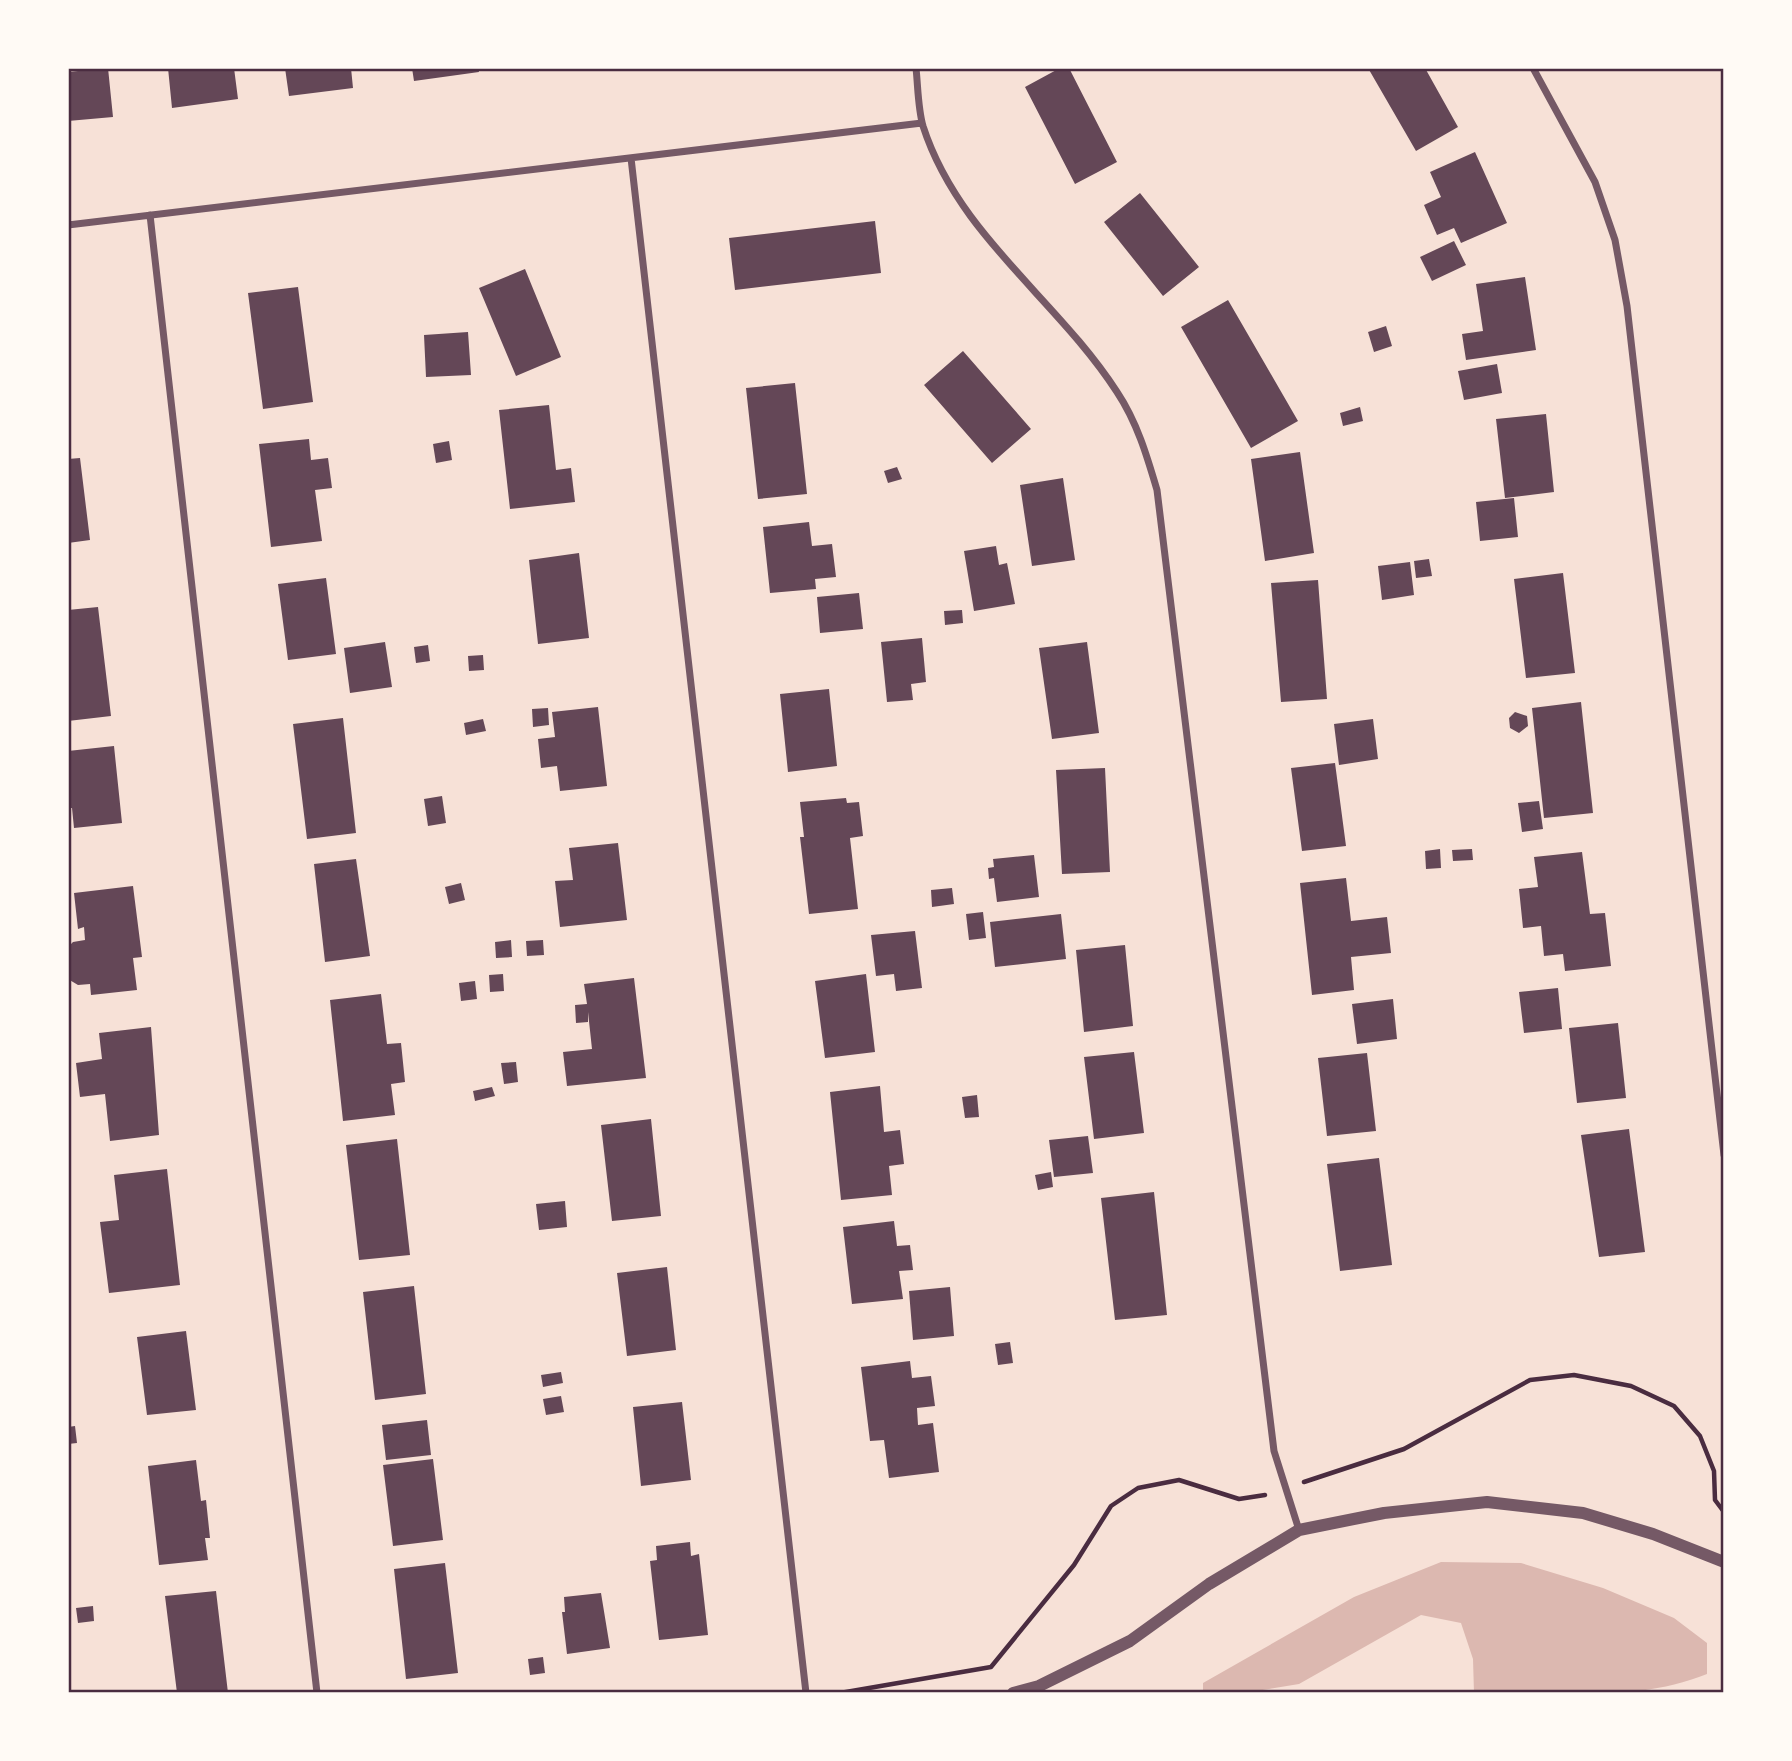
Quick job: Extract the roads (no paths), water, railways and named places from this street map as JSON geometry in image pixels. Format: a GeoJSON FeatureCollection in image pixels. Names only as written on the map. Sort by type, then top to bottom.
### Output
{"type":"FeatureCollection","features":[{"type":"Feature","properties":{"kind":"street"},"geometry":{"type":"LineString","coordinates":[[916,68],[922,123],[937,163],[962,207],[1088,352],[1118,393],[1142,440],[1157,490],[1274,1451],[1299,1530]]}},
{"type":"Feature","properties":{"kind":"street"},"geometry":{"type":"LineString","coordinates":[[1533,68],[1595,182],[1615,240],[1627,306],[1724,1155]]}},
{"type":"Feature","properties":{"kind":"street"},"geometry":{"type":"LineString","coordinates":[[68,225],[922,123]]}},
{"type":"Feature","properties":{"kind":"street"},"geometry":{"type":"LineString","coordinates":[[631,158],[806,1693]]}},
{"type":"Feature","properties":{"kind":"street"},"geometry":{"type":"LineString","coordinates":[[150,215],[317,1693]]}},
{"type":"Feature","properties":{"kind":"street"},"geometry":{"type":"LineString","coordinates":[[1013,1693],[1039,1686],[1130,1641],[1209,1584],[1299,1530],[1384,1513],[1487,1502],[1583,1513],[1653,1534],[1724,1562]]}}]}
